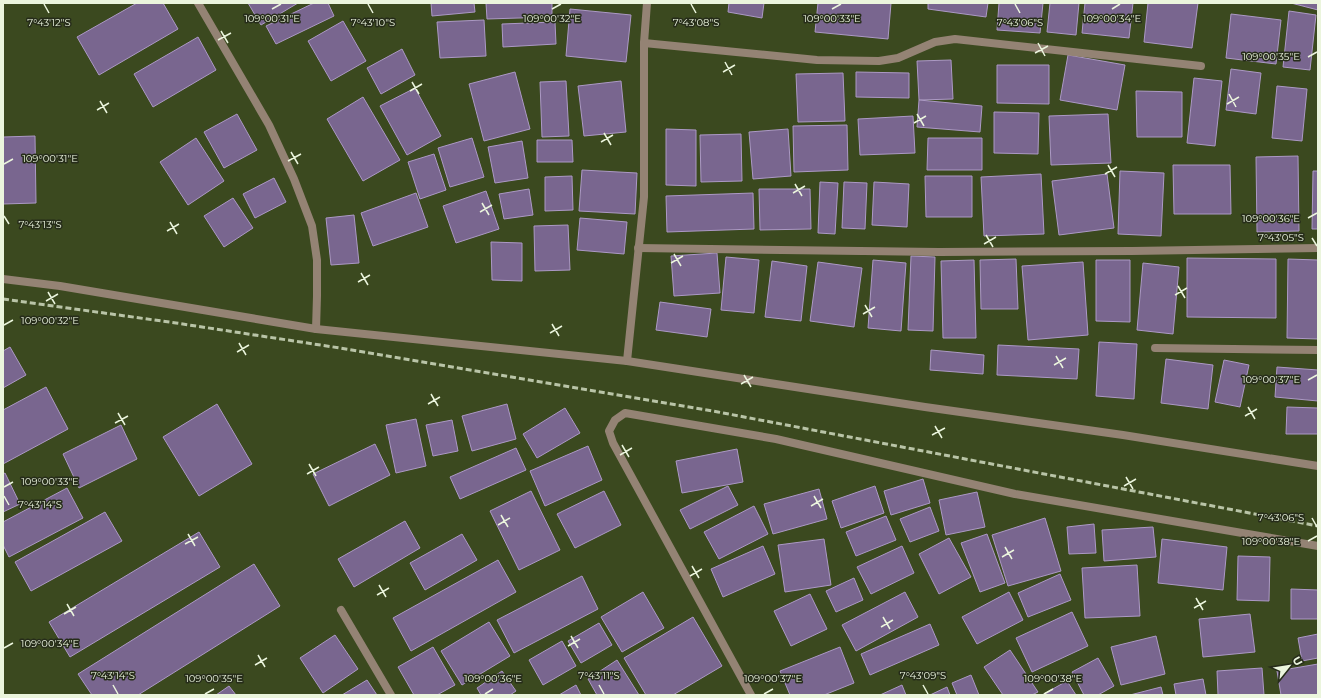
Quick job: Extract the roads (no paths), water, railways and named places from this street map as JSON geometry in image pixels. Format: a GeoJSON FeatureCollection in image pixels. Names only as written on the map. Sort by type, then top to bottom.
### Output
{"type":"FeatureCollection","features":[{"type":"Feature","properties":{"kind":"street"},"geometry":{"type":"LineString","coordinates":[[198,3],[269,125],[294,179],[312,226],[317,260],[316,329]]}},
{"type":"Feature","properties":{"kind":"street"},"geometry":{"type":"LineString","coordinates":[[627,361],[644,197],[644,42],[647,3]]}},
{"type":"Feature","properties":{"kind":"street"},"geometry":{"type":"LineString","coordinates":[[644,42],[818,60],[879,61],[898,58],[935,42],[955,39],[1201,66]]}},
{"type":"Feature","properties":{"kind":"street"},"geometry":{"type":"LineString","coordinates":[[638,248],[946,252],[1318,248]]}},
{"type":"Feature","properties":{"kind":"street"},"geometry":{"type":"LineString","coordinates":[[3,279],[60,286],[316,329],[627,361],[925,407],[1123,435],[1318,466]]}},
{"type":"Feature","properties":{"kind":"street"},"geometry":{"type":"LineString","coordinates":[[1155,348],[1318,350]]}},
{"type":"Feature","properties":{"kind":"street"},"geometry":{"type":"LineString","coordinates":[[751,695],[613,444],[610,431],[615,420],[625,413],[776,439],[1015,494],[1318,546]]}},
{"type":"Feature","properties":{"kind":"street"},"geometry":{"type":"LineString","coordinates":[[341,610],[391,695]]}},
{"type":"Feature","properties":{"kind":"railway"},"geometry":{"type":"LineString","coordinates":[[3,299],[340,348],[718,412],[1318,526]]}}]}
